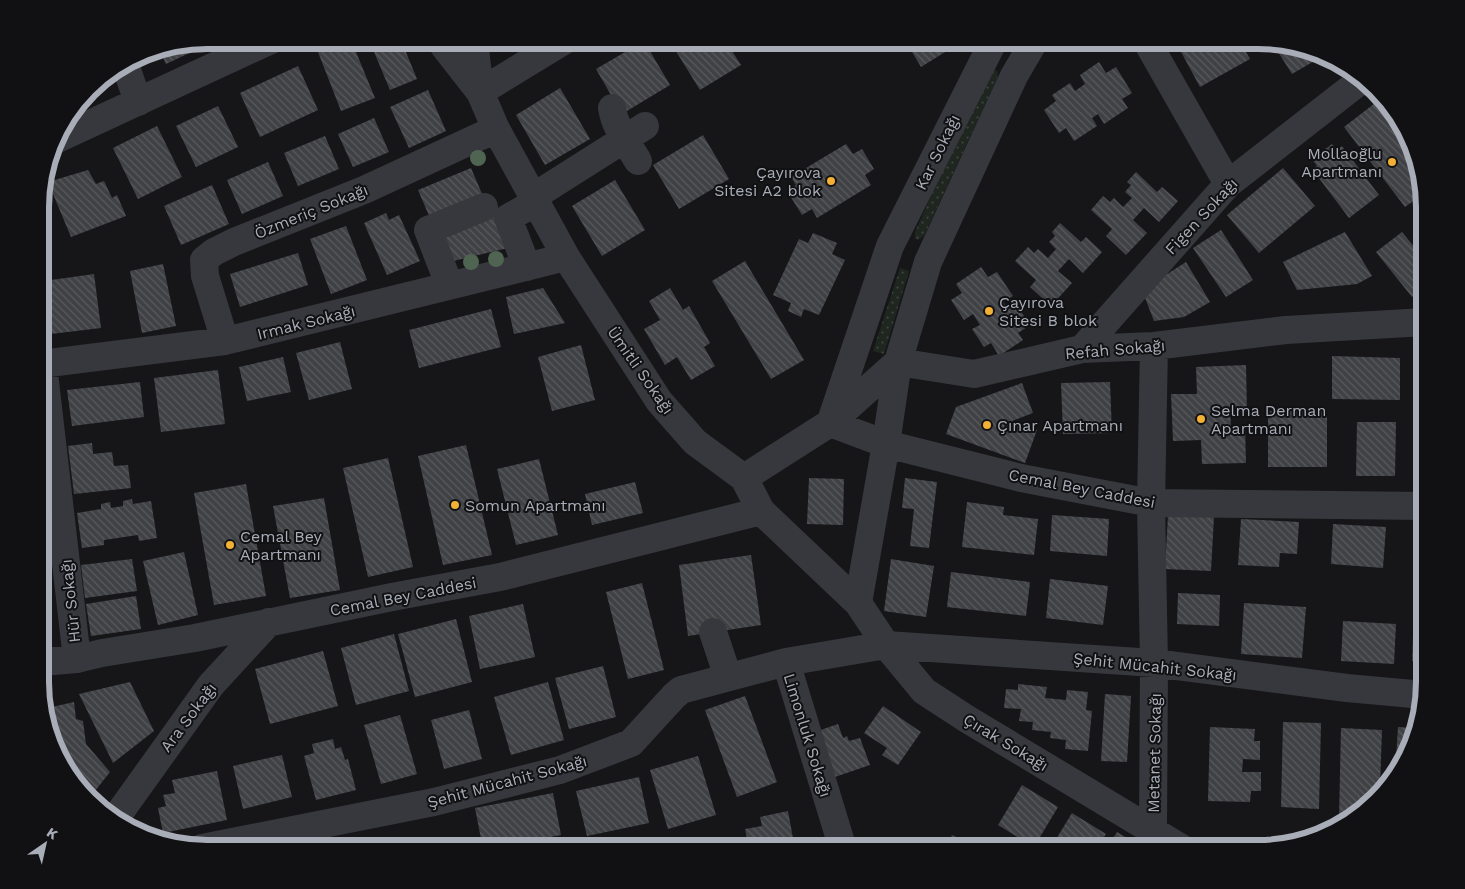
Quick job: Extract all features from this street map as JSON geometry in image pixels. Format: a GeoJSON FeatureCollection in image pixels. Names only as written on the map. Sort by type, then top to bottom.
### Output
{"type":"FeatureCollection","features":[{"type":"Feature","properties":{"kind":"street"},"geometry":{"type":"LineString","coordinates":[[66,135],[252,49]]}},
{"type":"Feature","properties":{"kind":"street"},"geometry":{"type":"LineString","coordinates":[[446,49],[480,92]]}},
{"type":"Feature","properties":{"kind":"street"},"geometry":{"type":"LineString","coordinates":[[475,49],[480,92]]}},
{"type":"Feature","properties":{"kind":"street"},"geometry":{"type":"LineString","coordinates":[[480,92],[551,49]]}},
{"type":"Feature","properties":{"kind":"street","name":"Kar Sokağı"},"geometry":{"type":"LineString","coordinates":[[830,423],[890,246],[988,49]]}},
{"type":"Feature","properties":{"kind":"street","name":"Kar Sokağı"},"geometry":{"type":"LineString","coordinates":[[990,49],[1014,76]]}},
{"type":"Feature","properties":{"kind":"street"},"geometry":{"type":"LineString","coordinates":[[858,603],[886,444],[898,362],[928,262],[1014,76],[1030,49]]}},
{"type":"Feature","properties":{"kind":"street"},"geometry":{"type":"LineString","coordinates":[[1151,49],[1228,184]]}},
{"type":"Feature","properties":{"kind":"street"},"geometry":{"type":"LineString","coordinates":[[127,70],[138,102]]}},
{"type":"Feature","properties":{"kind":"street","name":"Figen Sokağı"},"geometry":{"type":"LineString","coordinates":[[1082,349],[1228,184],[1357,83]]}},
{"type":"Feature","properties":{"kind":"street","name":"Ümitli Sokağı"},"geometry":{"type":"LineString","coordinates":[[480,92],[496,129],[511,201],[566,258],[659,401],[695,442],[744,478],[761,511],[858,603]]}},
{"type":"Feature","properties":{"kind":"street"},"geometry":{"type":"LineString","coordinates":[[445,274],[428,230],[511,201],[636,142],[616,123],[612,108]]}},
{"type":"Feature","properties":{"kind":"street","name":"Özmeriç Sokağı"},"geometry":{"type":"LineString","coordinates":[[224,342],[205,276],[204,260],[209,255],[234,242],[364,190],[496,129]]}},
{"type":"Feature","properties":{"kind":"street"},"geometry":{"type":"LineString","coordinates":[[511,201],[508,218],[527,267]]}},
{"type":"Feature","properties":{"kind":"street"},"geometry":{"type":"LineString","coordinates":[[890,246],[928,262]]}},
{"type":"Feature","properties":{"kind":"street","name":"Irmak Sokağı"},"geometry":{"type":"LineString","coordinates":[[49,363],[224,342],[566,258]]}},
{"type":"Feature","properties":{"kind":"street","name":"Refah Sokağı"},"geometry":{"type":"LineString","coordinates":[[898,362],[974,374],[1082,349],[1154,346],[1286,330],[1416,323]]}},
{"type":"Feature","properties":{"kind":"street","name":"Metanet Sokağı"},"geometry":{"type":"LineString","coordinates":[[1153,830],[1154,663],[1151,503],[1154,346]]}},
{"type":"Feature","properties":{"kind":"street"},"geometry":{"type":"LineString","coordinates":[[744,478],[830,423],[898,362]]}},
{"type":"Feature","properties":{"kind":"street","name":"Cemal Bey Caddesi"},"geometry":{"type":"LineString","coordinates":[[830,423],[886,444],[1021,478],[1151,503],[1416,506]]}},
{"type":"Feature","properties":{"kind":"street","name":"Hür Sokağı"},"geometry":{"type":"LineString","coordinates":[[49,425],[76,658]]}},
{"type":"Feature","properties":{"kind":"street","name":"Cemal Bey Caddesi"},"geometry":{"type":"LineString","coordinates":[[49,661],[195,638],[500,577],[761,511]]}},
{"type":"Feature","properties":{"kind":"street","name":"Çırak Sokağı"},"geometry":{"type":"LineString","coordinates":[[858,603],[886,645],[924,691],[967,719],[1169,840]]}},
{"type":"Feature","properties":{"kind":"street","name":"Ara Sokağı"},"geometry":{"type":"LineString","coordinates":[[119,813],[211,685],[269,622]]}},
{"type":"Feature","properties":{"kind":"street"},"geometry":{"type":"LineString","coordinates":[[712,632],[728,678]]}},
{"type":"Feature","properties":{"kind":"street","name":"Şehit Mücahit Sokağı"},"geometry":{"type":"LineString","coordinates":[[886,645],[1154,663],[1347,688],[1416,694]]}},
{"type":"Feature","properties":{"kind":"street","name":"Limonluk Sokağı"},"geometry":{"type":"LineString","coordinates":[[840,840],[786,662],[886,645]]}},
{"type":"Feature","properties":{"kind":"street","name":"Şehit Mücahit Sokağı"},"geometry":{"type":"LineString","coordinates":[[242,840],[434,802],[560,770],[631,743],[681,690],[786,662]]}},
{"type":"Feature","properties":{"kind":"shaded area"},"geometry":{"type":"Polygon","coordinates":[[[994,69],[998,72],[997,79],[924,236],[918,240],[915,239],[915,232],[983,80],[994,69]]]}},
{"type":"Feature","properties":{"kind":"shaded area"},"geometry":{"type":"Polygon","coordinates":[[[900,268],[909,271],[884,354],[873,351],[900,268]]]}},
{"type":"Feature","properties":{"kind":"building"},"geometry":{"type":"Polygon","coordinates":[[[198,49],[166,64],[162,55],[198,49]]]}},
{"type":"Feature","properties":{"kind":"building"},"geometry":{"type":"Polygon","coordinates":[[[326,49],[355,49],[375,98],[341,111],[318,52],[326,49]]]}},
{"type":"Feature","properties":{"kind":"building"},"geometry":{"type":"Polygon","coordinates":[[[373,49],[405,49],[417,79],[390,90],[373,49]]]}},
{"type":"Feature","properties":{"kind":"building"},"geometry":{"type":"Polygon","coordinates":[[[630,49],[649,49],[670,85],[622,114],[596,69],[630,49]]]}},
{"type":"Feature","properties":{"kind":"building"},"geometry":{"type":"Polygon","coordinates":[[[675,49],[731,49],[741,65],[700,90],[675,49]]]}},
{"type":"Feature","properties":{"kind":"building"},"geometry":{"type":"Polygon","coordinates":[[[910,49],[950,49],[921,67],[910,49]]]}},
{"type":"Feature","properties":{"kind":"building"},"geometry":{"type":"Polygon","coordinates":[[[1180,49],[1244,49],[1250,59],[1200,87],[1180,49]]]}},
{"type":"Feature","properties":{"kind":"building"},"geometry":{"type":"Polygon","coordinates":[[[1277,50],[1299,54],[1316,60],[1292,74],[1277,50]]]}},
{"type":"Feature","properties":{"kind":"building"},"geometry":{"type":"Polygon","coordinates":[[[1099,62],[1106,73],[1116,67],[1132,93],[1122,99],[1128,108],[1104,124],[1098,114],[1092,118],[1097,126],[1074,141],[1066,128],[1059,133],[1044,110],[1056,101],[1052,95],[1070,83],[1075,91],[1085,84],[1080,75],[1099,62]]]}},
{"type":"Feature","properties":{"kind":"building"},"geometry":{"type":"Polygon","coordinates":[[[298,66],[318,110],[260,137],[240,93],[298,66]]]}},
{"type":"Feature","properties":{"kind":"building"},"geometry":{"type":"Polygon","coordinates":[[[560,88],[590,139],[545,165],[516,115],[560,88]]]}},
{"type":"Feature","properties":{"kind":"building"},"geometry":{"type":"Polygon","coordinates":[[[428,90],[446,131],[409,148],[390,107],[428,90]]]}},
{"type":"Feature","properties":{"kind":"building","name":"Mollaoğlu Apartmanı"},"geometry":{"type":"Polygon","coordinates":[[[1376,102],[1395,128],[1408,156],[1416,199],[1405,207],[1344,127],[1376,102]]]}},
{"type":"Feature","properties":{"kind":"building"},"geometry":{"type":"Polygon","coordinates":[[[218,106],[238,147],[196,167],[176,126],[218,106]]]}},
{"type":"Feature","properties":{"kind":"building"},"geometry":{"type":"Polygon","coordinates":[[[374,118],[389,152],[353,167],[338,134],[374,118]]]}},
{"type":"Feature","properties":{"kind":"building"},"geometry":{"type":"Polygon","coordinates":[[[157,126],[182,177],[138,199],[113,148],[157,126]]]}},
{"type":"Feature","properties":{"kind":"building"},"geometry":{"type":"Polygon","coordinates":[[[703,135],[729,179],[679,209],[653,165],[703,135]]]}},
{"type":"Feature","properties":{"kind":"building"},"geometry":{"type":"Polygon","coordinates":[[[325,136],[339,169],[298,186],[284,153],[325,136]]]}},
{"type":"Feature","properties":{"kind":"building","name":"Çayırova Sitesi A2 blok"},"geometry":{"type":"Polygon","coordinates":[[[846,144],[853,154],[862,149],[874,169],[865,175],[871,185],[817,218],[812,209],[802,215],[787,191],[796,185],[791,177],[846,144]]]}},
{"type":"Feature","properties":{"kind":"building"},"geometry":{"type":"Polygon","coordinates":[[[1332,144],[1337,150],[1342,146],[1379,195],[1349,218],[1312,169],[1317,166],[1312,159],[1332,144]]]}},
{"type":"Feature","properties":{"kind":"building"},"geometry":{"type":"Polygon","coordinates":[[[268,162],[283,196],[242,214],[227,180],[268,162]]]}},
{"type":"Feature","properties":{"kind":"building"},"geometry":{"type":"Polygon","coordinates":[[[471,168],[483,196],[430,218],[418,190],[471,168]]]}},
{"type":"Feature","properties":{"kind":"building"},"geometry":{"type":"Polygon","coordinates":[[[1283,168],[1315,206],[1259,253],[1227,215],[1283,168]]]}},
{"type":"Feature","properties":{"kind":"building"},"geometry":{"type":"Polygon","coordinates":[[[88,170],[96,184],[104,181],[112,198],[117,195],[126,216],[71,237],[50,187],[51,181],[88,170]]]}},
{"type":"Feature","properties":{"kind":"building"},"geometry":{"type":"Polygon","coordinates":[[[1136,172],[1157,192],[1162,187],[1178,201],[1159,222],[1144,208],[1133,220],[1147,233],[1126,255],[1106,236],[1112,229],[1091,210],[1103,196],[1110,202],[1114,198],[1123,207],[1132,198],[1125,192],[1131,185],[1127,182],[1136,172]]]}},
{"type":"Feature","properties":{"kind":"building"},"geometry":{"type":"Polygon","coordinates":[[[615,180],[645,230],[602,256],[572,206],[615,180]]]}},
{"type":"Feature","properties":{"kind":"building"},"geometry":{"type":"Polygon","coordinates":[[[212,185],[229,224],[181,245],[164,206],[212,185]]]}},
{"type":"Feature","properties":{"kind":"building"},"geometry":{"type":"Polygon","coordinates":[[[491,209],[512,247],[445,263],[431,231],[491,209]]]}},
{"type":"Feature","properties":{"kind":"building"},"geometry":{"type":"Polygon","coordinates":[[[386,213],[389,220],[399,215],[420,261],[387,275],[364,223],[386,213]]]}},
{"type":"Feature","properties":{"kind":"building"},"geometry":{"type":"Polygon","coordinates":[[[1060,223],[1081,242],[1086,237],[1102,252],[1083,273],[1069,259],[1058,271],[1072,283],[1051,306],[1030,287],[1036,280],[1015,261],[1028,247],[1034,253],[1038,249],[1048,258],[1056,249],[1049,242],[1055,236],[1052,232],[1060,223]]]}},
{"type":"Feature","properties":{"kind":"building"},"geometry":{"type":"Polygon","coordinates":[[[346,226],[367,280],[331,294],[310,239],[346,226]]]}},
{"type":"Feature","properties":{"kind":"building"},"geometry":{"type":"Polygon","coordinates":[[[1221,230],[1253,280],[1226,297],[1193,248],[1221,230]]]}},
{"type":"Feature","properties":{"kind":"building"},"geometry":{"type":"Polygon","coordinates":[[[1345,232],[1372,276],[1357,284],[1297,290],[1283,262],[1345,232]]]}},
{"type":"Feature","properties":{"kind":"building"},"geometry":{"type":"Polygon","coordinates":[[[1402,232],[1416,249],[1416,294],[1412,297],[1376,252],[1402,232]]]}},
{"type":"Feature","properties":{"kind":"building"},"geometry":{"type":"Polygon","coordinates":[[[813,233],[837,243],[832,254],[845,260],[819,315],[804,309],[801,317],[788,311],[791,303],[773,295],[799,239],[808,243],[813,233]]]}},
{"type":"Feature","properties":{"kind":"building"},"geometry":{"type":"Polygon","coordinates":[[[298,253],[308,285],[240,307],[230,274],[298,253]]]}},
{"type":"Feature","properties":{"kind":"building"},"geometry":{"type":"Polygon","coordinates":[[[745,261],[804,360],[771,379],[712,281],[745,261]]]}},
{"type":"Feature","properties":{"kind":"building"},"geometry":{"type":"Polygon","coordinates":[[[1186,262],[1210,302],[1184,317],[1154,321],[1142,290],[1186,262]]]}},
{"type":"Feature","properties":{"kind":"building"},"geometry":{"type":"Polygon","coordinates":[[[163,264],[176,326],[142,333],[130,271],[163,264]]]}},
{"type":"Feature","properties":{"kind":"building","name":"Çayırova Sitesi B blok"},"geometry":{"type":"Polygon","coordinates":[[[981,267],[988,277],[997,272],[1013,296],[1003,302],[1007,307],[1015,302],[1030,325],[1018,333],[1023,340],[999,356],[991,343],[984,347],[972,329],[980,325],[973,314],[964,320],[951,300],[962,293],[956,284],[981,267]]]}},
{"type":"Feature","properties":{"kind":"building"},"geometry":{"type":"Polygon","coordinates":[[[94,274],[101,328],[51,334],[49,280],[94,274]]]}},
{"type":"Feature","properties":{"kind":"building"},"geometry":{"type":"Polygon","coordinates":[[[543,288],[565,323],[514,334],[506,297],[543,288]]]}},
{"type":"Feature","properties":{"kind":"building"},"geometry":{"type":"Polygon","coordinates":[[[670,288],[683,310],[689,306],[710,343],[704,347],[715,366],[691,380],[677,357],[665,365],[644,329],[660,320],[649,301],[670,288]]]}},
{"type":"Feature","properties":{"kind":"building"},"geometry":{"type":"Polygon","coordinates":[[[491,309],[501,347],[419,368],[409,330],[491,309]]]}},
{"type":"Feature","properties":{"kind":"building"},"geometry":{"type":"Polygon","coordinates":[[[340,342],[352,389],[309,400],[296,353],[340,342]]]}},
{"type":"Feature","properties":{"kind":"building"},"geometry":{"type":"Polygon","coordinates":[[[581,345],[595,400],[552,411],[538,357],[581,345]]]}},
{"type":"Feature","properties":{"kind":"building"},"geometry":{"type":"Polygon","coordinates":[[[1332,356],[1400,358],[1400,400],[1332,399],[1332,356]]]}},
{"type":"Feature","properties":{"kind":"building"},"geometry":{"type":"Polygon","coordinates":[[[283,357],[291,392],[247,401],[239,367],[283,357]]]}},
{"type":"Feature","properties":{"kind":"building","name":"Selma Derman Apartmanı"},"geometry":{"type":"Polygon","coordinates":[[[1246,365],[1247,412],[1230,412],[1231,427],[1245,426],[1246,463],[1202,464],[1201,440],[1173,441],[1171,394],[1197,394],[1196,367],[1246,365]]]}},
{"type":"Feature","properties":{"kind":"building"},"geometry":{"type":"Polygon","coordinates":[[[218,370],[225,424],[161,432],[154,378],[218,370]]]}},
{"type":"Feature","properties":{"kind":"building"},"geometry":{"type":"Polygon","coordinates":[[[140,382],[144,417],[72,426],[67,390],[140,382]]]}},
{"type":"Feature","properties":{"kind":"building"},"geometry":{"type":"Polygon","coordinates":[[[1110,382],[1112,433],[1063,434],[1061,383],[1110,382]]]}},
{"type":"Feature","properties":{"kind":"building","name":"Çınar Apartmanı"},"geometry":{"type":"Polygon","coordinates":[[[1022,383],[1033,413],[1012,421],[1037,430],[1025,463],[946,434],[956,407],[1022,383]]]}},
{"type":"Feature","properties":{"kind":"building"},"geometry":{"type":"Polygon","coordinates":[[[1327,410],[1327,467],[1268,467],[1268,411],[1327,410]]]}},
{"type":"Feature","properties":{"kind":"building"},"geometry":{"type":"Polygon","coordinates":[[[1357,422],[1396,422],[1395,476],[1356,476],[1357,422]]]}},
{"type":"Feature","properties":{"kind":"building"},"geometry":{"type":"Polygon","coordinates":[[[92,443],[93,454],[112,452],[114,466],[128,465],[131,488],[74,494],[68,446],[92,443]]]}},
{"type":"Feature","properties":{"kind":"building","name":"Somun Apartmanı"},"geometry":{"type":"Polygon","coordinates":[[[466,445],[492,555],[443,565],[418,456],[466,445]]]}},
{"type":"Feature","properties":{"kind":"building"},"geometry":{"type":"Polygon","coordinates":[[[388,458],[413,567],[368,577],[343,468],[388,458]]]}},
{"type":"Feature","properties":{"kind":"building"},"geometry":{"type":"Polygon","coordinates":[[[539,459],[558,535],[516,545],[497,469],[539,459]]]}},
{"type":"Feature","properties":{"kind":"building"},"geometry":{"type":"Polygon","coordinates":[[[809,478],[844,479],[843,525],[807,524],[809,478]]]}},
{"type":"Feature","properties":{"kind":"building"},"geometry":{"type":"Polygon","coordinates":[[[905,478],[937,482],[929,548],[910,546],[914,509],[902,508],[905,478]]]}},
{"type":"Feature","properties":{"kind":"building"},"geometry":{"type":"Polygon","coordinates":[[[635,482],[643,513],[592,525],[585,494],[635,482]]]}},
{"type":"Feature","properties":{"kind":"building","name":"Cemal Bey Apartmanı"},"geometry":{"type":"Polygon","coordinates":[[[246,484],[266,596],[214,605],[194,493],[246,484]]]}},
{"type":"Feature","properties":{"kind":"building"},"geometry":{"type":"Polygon","coordinates":[[[324,498],[340,590],[290,598],[273,506],[324,498]]]}},
{"type":"Feature","properties":{"kind":"building"},"geometry":{"type":"Polygon","coordinates":[[[132,499],[133,504],[151,501],[157,538],[139,541],[138,535],[104,540],[104,545],[82,548],[77,513],[101,509],[101,504],[110,502],[111,508],[123,506],[123,501],[132,499]]]}},
{"type":"Feature","properties":{"kind":"building"},"geometry":{"type":"Polygon","coordinates":[[[967,502],[1004,507],[1003,515],[1038,519],[1034,555],[962,547],[967,502]]]}},
{"type":"Feature","properties":{"kind":"building"},"geometry":{"type":"Polygon","coordinates":[[[1052,515],[1109,519],[1107,556],[1050,551],[1052,515]]]}},
{"type":"Feature","properties":{"kind":"building"},"geometry":{"type":"Polygon","coordinates":[[[1168,515],[1214,517],[1211,571],[1165,569],[1168,515]]]}},
{"type":"Feature","properties":{"kind":"building"},"geometry":{"type":"Polygon","coordinates":[[[1241,519],[1299,522],[1297,554],[1280,553],[1279,567],[1238,565],[1241,519]]]}},
{"type":"Feature","properties":{"kind":"building"},"geometry":{"type":"Polygon","coordinates":[[[1333,524],[1386,527],[1383,568],[1331,564],[1333,524]]]}},
{"type":"Feature","properties":{"kind":"building"},"geometry":{"type":"Polygon","coordinates":[[[184,552],[198,615],[158,625],[143,561],[184,552]]]}},
{"type":"Feature","properties":{"kind":"building"},"geometry":{"type":"Polygon","coordinates":[[[751,555],[761,625],[688,636],[679,565],[751,555]]]}},
{"type":"Feature","properties":{"kind":"building"},"geometry":{"type":"Polygon","coordinates":[[[132,559],[137,591],[85,598],[81,565],[132,559]]]}},
{"type":"Feature","properties":{"kind":"building"},"geometry":{"type":"Polygon","coordinates":[[[891,559],[934,566],[926,617],[884,611],[891,559]]]}},
{"type":"Feature","properties":{"kind":"building"},"geometry":{"type":"Polygon","coordinates":[[[951,572],[1030,582],[1026,616],[947,607],[951,572]]]}},
{"type":"Feature","properties":{"kind":"building"},"geometry":{"type":"Polygon","coordinates":[[[1050,579],[1108,586],[1103,625],[1046,618],[1050,579]]]}},
{"type":"Feature","properties":{"kind":"building"},"geometry":{"type":"Polygon","coordinates":[[[642,583],[664,670],[628,679],[606,592],[642,583]]]}},
{"type":"Feature","properties":{"kind":"building"},"geometry":{"type":"Polygon","coordinates":[[[1178,593],[1220,595],[1219,626],[1177,624],[1178,593]]]}},
{"type":"Feature","properties":{"kind":"building"},"geometry":{"type":"Polygon","coordinates":[[[136,596],[141,629],[91,636],[86,604],[136,596]]]}},
{"type":"Feature","properties":{"kind":"building"},"geometry":{"type":"Polygon","coordinates":[[[1244,603],[1306,607],[1302,658],[1241,654],[1244,603]]]}},
{"type":"Feature","properties":{"kind":"building"},"geometry":{"type":"Polygon","coordinates":[[[523,604],[535,657],[480,669],[469,616],[523,604]]]}},
{"type":"Feature","properties":{"kind":"building"},"geometry":{"type":"Polygon","coordinates":[[[1414,611],[1416,611],[1416,661],[1412,661],[1414,611]]]}},
{"type":"Feature","properties":{"kind":"building"},"geometry":{"type":"Polygon","coordinates":[[[456,619],[472,682],[415,697],[398,634],[456,619]]]}},
{"type":"Feature","properties":{"kind":"building"},"geometry":{"type":"Polygon","coordinates":[[[1343,621],[1396,624],[1394,664],[1341,661],[1343,621]]]}},
{"type":"Feature","properties":{"kind":"building"},"geometry":{"type":"Polygon","coordinates":[[[394,634],[409,691],[356,705],[341,648],[394,634]]]}},
{"type":"Feature","properties":{"kind":"building"},"geometry":{"type":"Polygon","coordinates":[[[323,651],[338,706],[270,724],[255,669],[323,651]]]}},
{"type":"Feature","properties":{"kind":"building"},"geometry":{"type":"Polygon","coordinates":[[[603,666],[616,717],[569,729],[555,678],[603,666]]]}},
{"type":"Feature","properties":{"kind":"building"},"geometry":{"type":"Polygon","coordinates":[[[130,682],[154,731],[113,763],[79,694],[130,682]]]}},
{"type":"Feature","properties":{"kind":"building"},"geometry":{"type":"Polygon","coordinates":[[[548,682],[564,740],[511,755],[494,697],[548,682]]]}},
{"type":"Feature","properties":{"kind":"building"},"geometry":{"type":"Polygon","coordinates":[[[1018,684],[1047,687],[1045,698],[1066,700],[1067,690],[1088,692],[1086,710],[1092,711],[1088,751],[1065,749],[1066,740],[1050,738],[1051,732],[1032,730],[1033,722],[1019,721],[1021,709],[1004,708],[1006,689],[1018,690],[1018,684]]]}},
{"type":"Feature","properties":{"kind":"building"},"geometry":{"type":"Polygon","coordinates":[[[1105,694],[1131,696],[1127,762],[1101,761],[1105,694]]]}},
{"type":"Feature","properties":{"kind":"building"},"geometry":{"type":"Polygon","coordinates":[[[745,696],[777,782],[737,797],[705,710],[745,696]]]}},
{"type":"Feature","properties":{"kind":"building"},"geometry":{"type":"Polygon","coordinates":[[[74,702],[76,719],[83,721],[86,744],[110,772],[94,792],[75,770],[65,752],[57,733],[51,707],[74,702]]]}},
{"type":"Feature","properties":{"kind":"building"},"geometry":{"type":"Polygon","coordinates":[[[883,706],[921,732],[898,765],[882,755],[887,748],[864,733],[883,706]]]}},
{"type":"Feature","properties":{"kind":"building"},"geometry":{"type":"Polygon","coordinates":[[[469,710],[482,759],[444,769],[431,720],[469,710]]]}},
{"type":"Feature","properties":{"kind":"building"},"geometry":{"type":"Polygon","coordinates":[[[400,715],[417,774],[381,784],[364,725],[400,715]]]}},
{"type":"Feature","properties":{"kind":"building"},"geometry":{"type":"Polygon","coordinates":[[[1283,722],[1321,723],[1319,809],[1281,807],[1283,722]]]}},
{"type":"Feature","properties":{"kind":"building"},"geometry":{"type":"Polygon","coordinates":[[[838,724],[843,738],[847,736],[849,741],[860,738],[870,765],[832,778],[815,732],[838,724]]]}},
{"type":"Feature","properties":{"kind":"building"},"geometry":{"type":"Polygon","coordinates":[[[1210,727],[1255,729],[1254,741],[1260,741],[1260,760],[1243,759],[1242,772],[1261,772],[1261,791],[1251,791],[1250,802],[1208,801],[1210,727]]]}},
{"type":"Feature","properties":{"kind":"building"},"geometry":{"type":"Polygon","coordinates":[[[1398,727],[1409,728],[1400,752],[1396,759],[1398,727]]]}},
{"type":"Feature","properties":{"kind":"building"},"geometry":{"type":"Polygon","coordinates":[[[1341,728],[1382,730],[1380,782],[1354,808],[1339,818],[1341,728]]]}},
{"type":"Feature","properties":{"kind":"building"},"geometry":{"type":"Polygon","coordinates":[[[333,739],[335,749],[341,747],[345,760],[348,759],[356,790],[316,800],[304,756],[314,753],[312,744],[333,739]]]}},
{"type":"Feature","properties":{"kind":"building"},"geometry":{"type":"Polygon","coordinates":[[[282,755],[292,797],[243,809],[233,766],[282,755]]]}},
{"type":"Feature","properties":{"kind":"building"},"geometry":{"type":"Polygon","coordinates":[[[698,756],[716,815],[668,829],[650,770],[698,756]]]}},
{"type":"Feature","properties":{"kind":"building"},"geometry":{"type":"Polygon","coordinates":[[[217,771],[227,820],[163,833],[158,808],[166,806],[163,795],[175,793],[172,780],[217,771]]]}},
{"type":"Feature","properties":{"kind":"building"},"geometry":{"type":"Polygon","coordinates":[[[639,777],[649,823],[587,836],[576,791],[639,777]]]}},
{"type":"Feature","properties":{"kind":"building"},"geometry":{"type":"Polygon","coordinates":[[[1022,785],[1058,807],[1038,840],[1023,840],[998,825],[1022,785]]]}},
{"type":"Feature","properties":{"kind":"building"},"geometry":{"type":"Polygon","coordinates":[[[553,793],[561,835],[533,840],[481,840],[475,808],[553,793]]]}},
{"type":"Feature","properties":{"kind":"building"},"geometry":{"type":"Polygon","coordinates":[[[788,811],[793,840],[747,840],[745,829],[762,826],[760,817],[788,811]]]}},
{"type":"Feature","properties":{"kind":"building"},"geometry":{"type":"Polygon","coordinates":[[[1072,813],[1106,834],[1102,840],[1056,840],[1072,813]]]}},
{"type":"Feature","properties":{"kind":"building"},"geometry":{"type":"Polygon","coordinates":[[[1117,832],[1130,840],[1112,840],[1117,832]]]}},
{"type":"Feature","properties":{"kind":"building"},"geometry":{"type":"Polygon","coordinates":[[[952,835],[963,840],[950,840],[952,835]]]}},
{"type":"Feature","properties":{"kind":"building"},"geometry":{"type":"Polygon","coordinates":[[[408,837],[409,840],[395,840],[408,837]]]}},
{"type":"Feature","properties":{"kind":"place","name":"Mollaoğlu Apartmanı"},"geometry":{"type":"Point","coordinates":[1392,162]}},
{"type":"Feature","properties":{"kind":"place","name":"Çayırova Sitesi A2 blok"},"geometry":{"type":"Point","coordinates":[831,181]}},
{"type":"Feature","properties":{"kind":"place","name":"Çayırova Sitesi B blok"},"geometry":{"type":"Point","coordinates":[989,311]}},
{"type":"Feature","properties":{"kind":"place","name":"Selma Derman Apartmanı"},"geometry":{"type":"Point","coordinates":[1201,419]}},
{"type":"Feature","properties":{"kind":"place","name":"Çınar Apartmanı"},"geometry":{"type":"Point","coordinates":[987,425]}},
{"type":"Feature","properties":{"kind":"place","name":"Somun Apartmanı"},"geometry":{"type":"Point","coordinates":[455,505]}},
{"type":"Feature","properties":{"kind":"place","name":"Cemal Bey Apartmanı"},"geometry":{"type":"Point","coordinates":[230,545]}}]}
